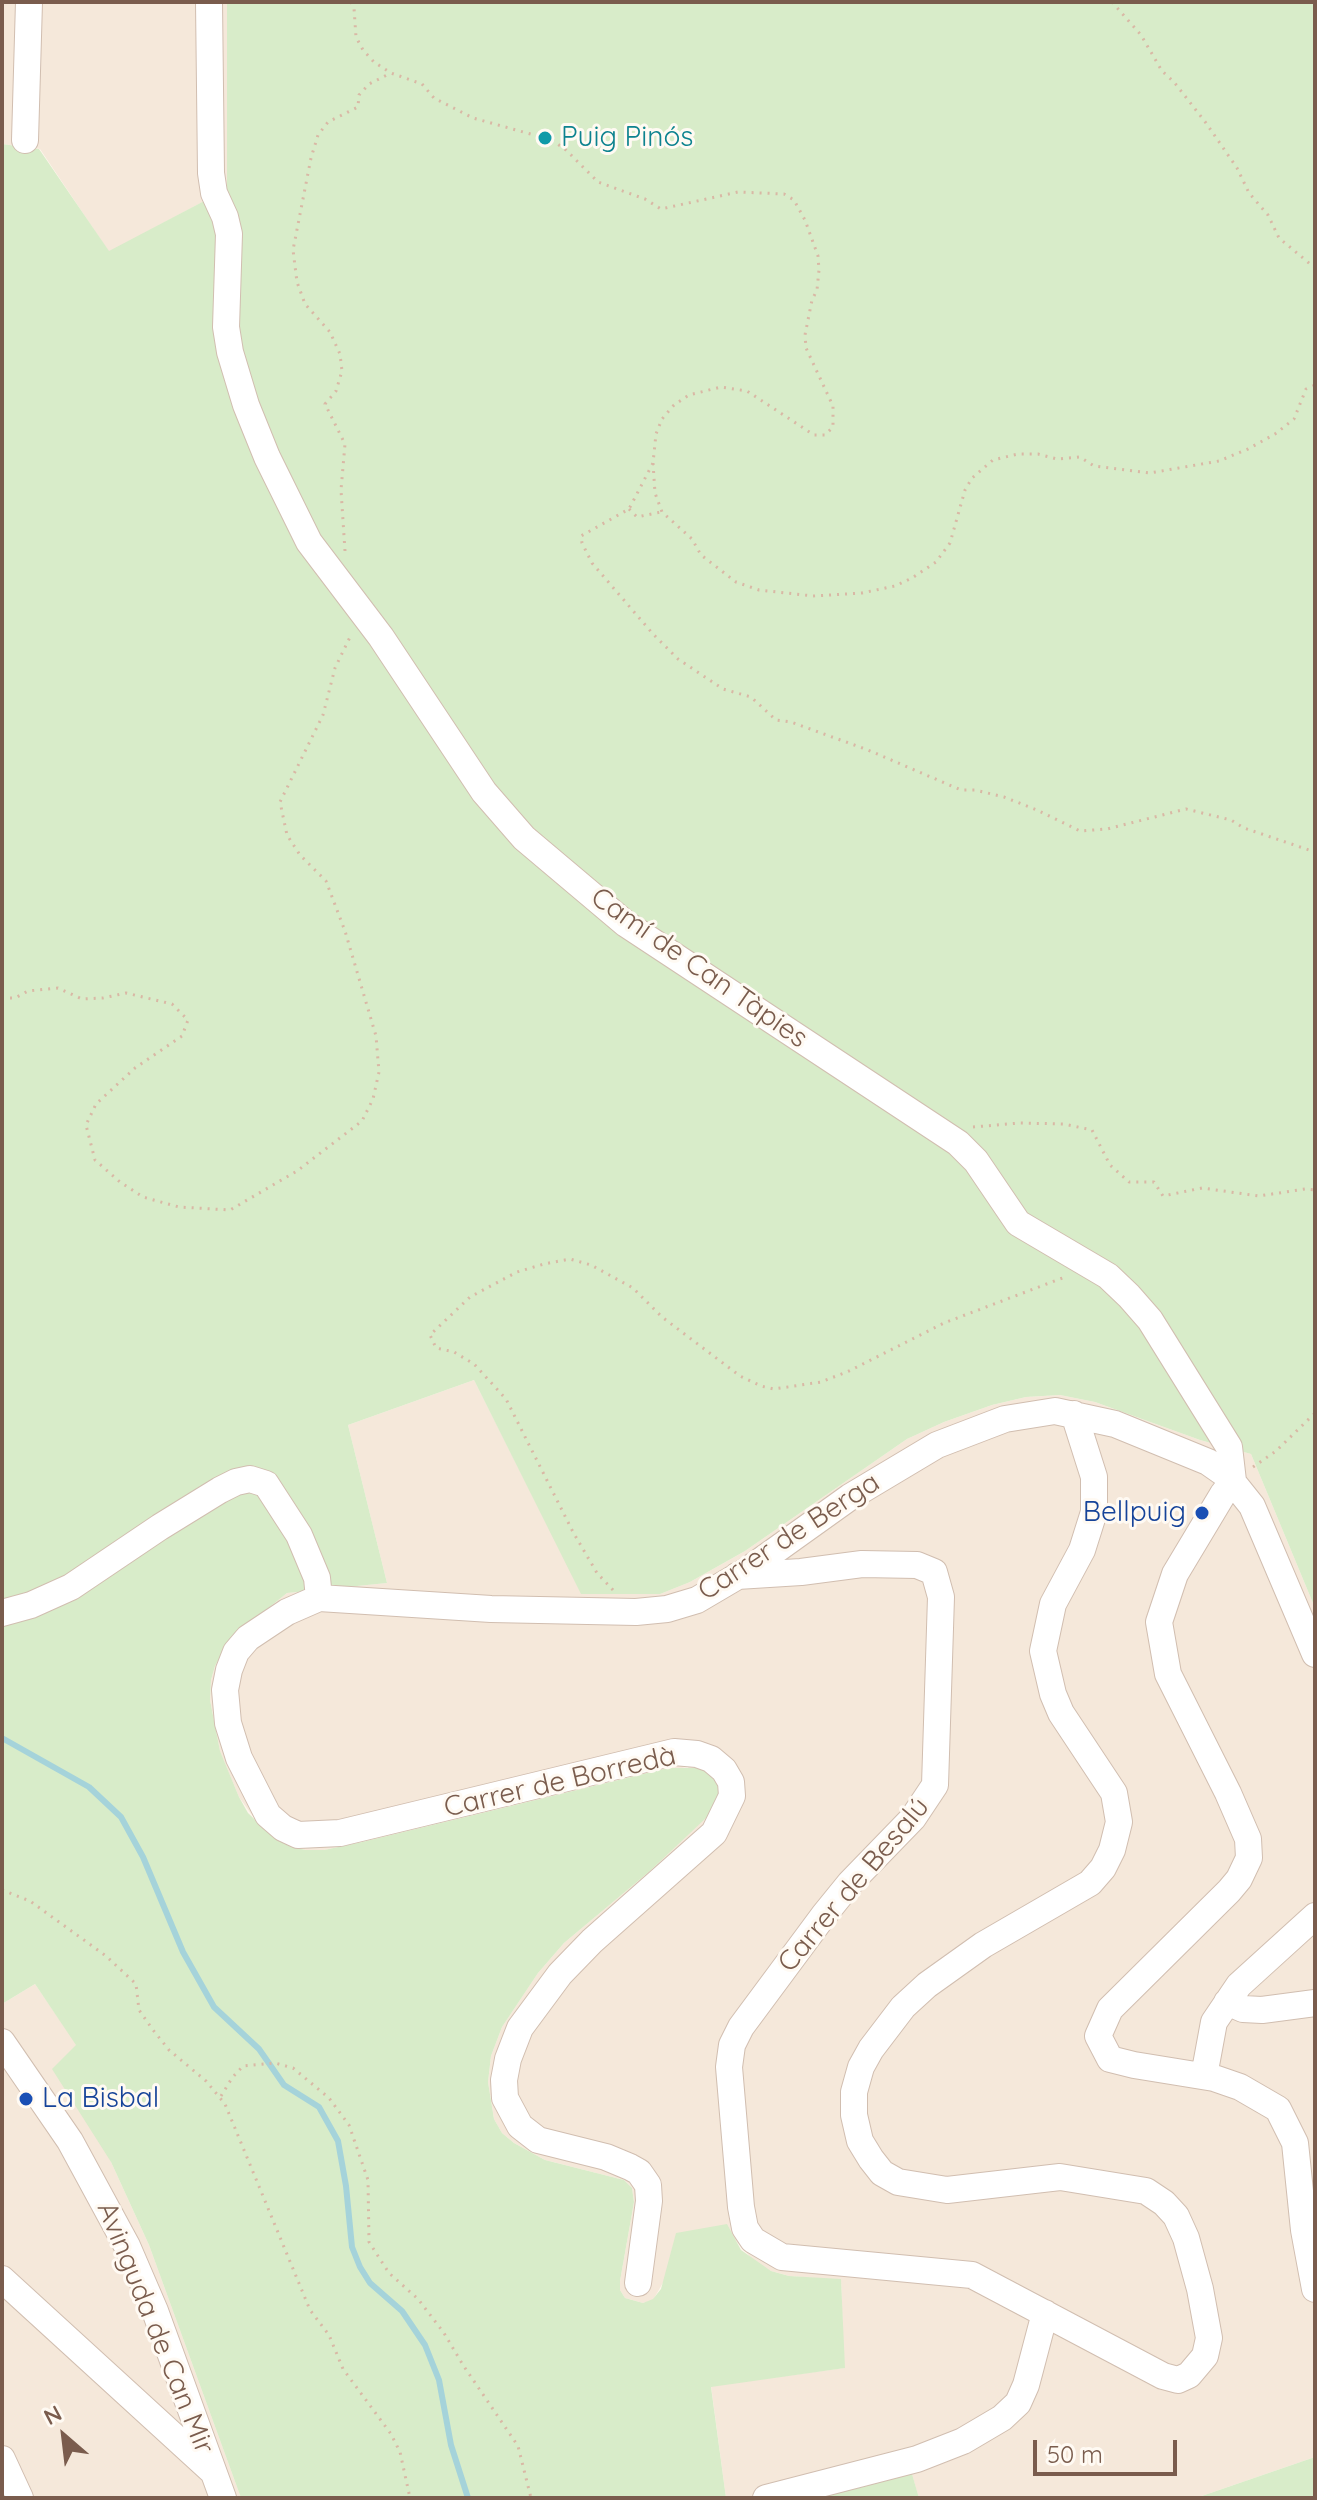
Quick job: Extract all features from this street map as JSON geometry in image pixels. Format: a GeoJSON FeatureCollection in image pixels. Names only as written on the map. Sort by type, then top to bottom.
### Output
{"type":"FeatureCollection","features":[{"type":"Feature","properties":{"kind":"street"},"geometry":{"type":"LineString","coordinates":[[25,140],[29,2]]}},
{"type":"Feature","properties":{"kind":"street","name":"Camí de Can Tàpies"},"geometry":{"type":"LineString","coordinates":[[209,2],[209,145],[214,193],[229,234],[226,327],[237,379],[275,476],[299,524],[323,562],[364,614],[484,792],[524,838],[626,924],[967,1150],[1018,1223],[1095,1268],[1129,1296],[1150,1320],[1229,1447],[1233,1481]]}},
{"type":"Feature","properties":{"kind":"street","name":"Carrer de Berga"},"geometry":{"type":"LineString","coordinates":[[319,1598],[491,1609],[636,1612],[667,1609],[697,1600],[737,1576],[862,1490],[937,1445],[1005,1419],[1055,1411],[1115,1424],[1208,1462],[1233,1481]]}},
{"type":"Feature","properties":{"kind":"street","name":"Carrer de Besalú"},"geometry":{"type":"LineString","coordinates":[[737,1576],[862,1564],[917,1565],[934,1572],[941,1597],[935,1785],[913,1818],[850,1883],[824,1915],[741,2027],[732,2045],[729,2067],[745,2228],[753,2240],[782,2257],[972,2275],[1163,2376],[1178,2380],[1189,2375],[1205,2356],[1209,2338],[1193,2259],[1176,2216],[1164,2203],[1146,2191],[1060,2177],[947,2190],[898,2182],[882,2173],[860,2141],[854,2115],[854,2092],[861,2067],[903,2007],[927,1985],[983,1945],[1090,1883],[1103,1868],[1112,1850],[1119,1822],[1114,1793],[1061,1713],[1043,1651],[1053,1604],[1082,1550],[1094,1512],[1094,1477],[1074,1414]]}},
{"type":"Feature","properties":{"kind":"street"},"geometry":{"type":"LineString","coordinates":[[2,1613],[31,1605],[71,1587],[220,1490],[250,1479],[266,1484],[299,1535],[317,1578],[319,1598]]}},
{"type":"Feature","properties":{"kind":"street"},"geometry":{"type":"LineString","coordinates":[[1315,1654],[1252,1506],[1233,1481],[1180,1563],[1164,1600],[1159,1622],[1168,1674],[1228,1793],[1248,1839],[1249,1858],[1229,1891],[1110,2009],[1098,2036],[1110,2059],[1204,2076],[1240,2087],[1264,2098],[1278,2109],[1295,2143],[1304,2230],[1315,2289]]}},
{"type":"Feature","properties":{"kind":"street","name":"Carrer de Borredà"},"geometry":{"type":"LineString","coordinates":[[319,1598],[287,1612],[248,1638],[236,1652],[225,1690],[228,1723],[255,1793],[268,1815],[283,1828],[298,1835],[340,1833],[674,1752],[711,1759],[724,1770],[731,1782],[732,1796],[714,1833],[592,1941],[560,1974],[520,2028],[504,2080],[505,2098],[520,2126],[538,2140],[606,2157],[639,2172],[648,2185],[649,2201],[638,2283]]}},
{"type":"Feature","properties":{"kind":"street"},"geometry":{"type":"LineString","coordinates":[[1204,2076],[1214,2022],[1227,2002],[1239,1985],[1315,1916]]}},
{"type":"Feature","properties":{"kind":"street"},"geometry":{"type":"LineString","coordinates":[[1227,2002],[1243,2009],[1262,2010],[1315,2003]]}},
{"type":"Feature","properties":{"kind":"street","name":"Avinguda de Can Mir"},"geometry":{"type":"LineString","coordinates":[[2,2042],[70,2141],[127,2246],[155,2311],[219,2486]]}},
{"type":"Feature","properties":{"kind":"street"},"geometry":{"type":"LineString","coordinates":[[2,2279],[219,2486]]}},
{"type":"Feature","properties":{"kind":"street"},"geometry":{"type":"LineString","coordinates":[[766,2498],[917,2459],[963,2441],[1002,2418],[1018,2403],[1026,2385],[1045,2313]]}},
{"type":"Feature","properties":{"kind":"street"},"geometry":{"type":"LineString","coordinates":[[2,2459],[20,2498]]}},
{"type":"Feature","properties":{"kind":"path"},"geometry":{"type":"LineString","coordinates":[[351,2],[356,37],[374,62],[391,73],[422,84],[434,98],[473,118],[552,140],[598,182],[645,199],[661,209],[750,191],[784,194],[794,200],[818,256],[817,290],[805,335],[806,348],[833,406],[833,427],[825,435],[814,435],[747,391],[721,387],[689,395],[674,405],[662,419],[656,434],[653,463],[655,493],[662,512],[692,539],[701,555],[736,582],[759,590],[813,596],[862,593],[895,586],[936,562],[950,543],[965,490],[972,478],[993,460],[1018,454],[1038,454],[1057,459],[1080,457],[1094,466],[1150,473],[1219,461],[1262,442],[1294,419],[1306,389],[1315,385]]}},
{"type":"Feature","properties":{"kind":"path"},"geometry":{"type":"LineString","coordinates":[[1112,2],[1141,35],[1162,71],[1206,123],[1237,168],[1249,193],[1268,215],[1279,238],[1293,253],[1315,268]]}},
{"type":"Feature","properties":{"kind":"path"},"geometry":{"type":"LineString","coordinates":[[346,558],[341,490],[345,444],[325,404],[336,391],[342,371],[340,354],[330,332],[305,304],[297,282],[293,250],[318,135],[328,122],[358,107],[359,95],[369,84],[391,73]]}},
{"type":"Feature","properties":{"kind":"path"},"geometry":{"type":"LineString","coordinates":[[653,463],[629,509],[581,536],[582,543],[592,563],[653,634],[678,659],[723,689],[751,697],[776,720],[822,732],[961,790],[1004,797],[1080,831],[1107,829],[1186,809],[1231,820],[1244,828],[1315,852]]}},
{"type":"Feature","properties":{"kind":"path"},"geometry":{"type":"LineString","coordinates":[[629,509],[637,517],[662,512]]}},
{"type":"Feature","properties":{"kind":"path"},"geometry":{"type":"LineString","coordinates":[[2,998],[58,988],[82,999],[126,993],[172,1004],[188,1020],[182,1036],[135,1068],[96,1104],[86,1125],[95,1160],[143,1197],[179,1207],[230,1210],[297,1171],[362,1121],[373,1099],[379,1072],[376,1036],[345,931],[326,881],[300,855],[287,835],[280,802],[323,715],[335,668],[364,614]]}},
{"type":"Feature","properties":{"kind":"path"},"geometry":{"type":"LineString","coordinates":[[947,1135],[976,1126],[1020,1123],[1064,1124],[1092,1130],[1110,1165],[1129,1182],[1154,1182],[1163,1196],[1202,1188],[1259,1196],[1315,1190]]}},
{"type":"Feature","properties":{"kind":"path"},"geometry":{"type":"LineString","coordinates":[[636,1612],[597,1573],[506,1399],[474,1364],[454,1352],[436,1348],[430,1335],[470,1297],[517,1272],[544,1264],[570,1259],[591,1265],[633,1288],[671,1324],[740,1376],[774,1389],[797,1387],[835,1376],[944,1323],[1095,1268]]}},
{"type":"Feature","properties":{"kind":"path"},"geometry":{"type":"LineString","coordinates":[[1233,1481],[1276,1451],[1315,1413]]}},
{"type":"Feature","properties":{"kind":"path"},"geometry":{"type":"LineString","coordinates":[[2,1890],[30,1901],[116,1965],[136,1984],[139,2010],[161,2040],[206,2081],[225,2104],[310,2310],[329,2335],[343,2369],[391,2434],[400,2452],[410,2498]]}},
{"type":"Feature","properties":{"kind":"path"},"geometry":{"type":"LineString","coordinates":[[220,2098],[243,2066],[275,2063],[293,2068],[329,2098],[349,2125],[368,2180],[369,2242],[389,2273],[418,2299],[444,2333],[518,2446],[531,2498]]}},
{"type":"Feature","properties":{"kind":"shaded area"},"geometry":{"type":"Polygon","coordinates":[[[2,2],[227,2],[227,189],[109,252],[40,149],[2,144],[2,2]]]}},
{"type":"Feature","properties":{"kind":"shaded area"},"geometry":{"type":"Polygon","coordinates":[[[474,1380],[582,1594],[660,1594],[690,1582],[745,1551],[907,1439],[992,1405],[1026,1397],[1060,1395],[1095,1402],[1200,1440],[1251,1454],[1315,1608],[1315,2457],[1196,2498],[919,2498],[910,2468],[804,2498],[726,2498],[711,2386],[844,2368],[841,2280],[789,2276],[771,2271],[755,2262],[733,2238],[664,2281],[653,2300],[643,2303],[625,2298],[620,2290],[620,2281],[634,2202],[632,2188],[624,2180],[545,2160],[514,2143],[502,2133],[494,2119],[488,2082],[491,2056],[502,2027],[538,1973],[564,1943],[650,1871],[715,1808],[688,1767],[632,1776],[362,1842],[324,1850],[306,1850],[291,1847],[259,1825],[239,1797],[220,1752],[210,1700],[211,1680],[229,1640],[287,1593],[387,1583],[348,1425],[474,1380]]]}},
{"type":"Feature","properties":{"kind":"shaded area"},"geometry":{"type":"Polygon","coordinates":[[[35,1984],[77,2045],[111,2162],[149,2245],[241,2498],[2,2498],[2,2004],[35,1984]]]}},
{"type":"Feature","properties":{"kind":"green space"},"geometry":{"type":"Polygon","coordinates":[[[227,2],[1315,2],[1315,1608],[1251,1454],[1200,1440],[1095,1402],[1060,1395],[1026,1397],[992,1405],[907,1439],[745,1551],[690,1582],[660,1594],[581,1594],[474,1380],[348,1425],[387,1583],[287,1593],[229,1640],[211,1680],[210,1700],[220,1751],[239,1797],[248,1813],[272,1836],[291,1847],[324,1850],[668,1768],[702,1768],[713,1774],[719,1783],[715,1808],[706,1818],[650,1871],[564,1943],[538,1973],[502,2027],[491,2056],[488,2082],[494,2119],[502,2133],[514,2143],[545,2160],[624,2180],[632,2188],[634,2202],[620,2281],[620,2290],[625,2298],[643,2303],[653,2299],[661,2289],[676,2233],[727,2224],[741,2250],[771,2271],[789,2276],[841,2279],[845,2368],[711,2387],[726,2498],[241,2498],[149,2245],[111,2162],[52,2069],[76,2045],[35,1984],[2,2004],[2,144],[39,149],[109,251],[227,189],[227,2]]]}},
{"type":"Feature","properties":{"kind":"green space"},"geometry":{"type":"Polygon","coordinates":[[[1315,2457],[1315,2498],[1196,2498],[1315,2457]]]}},
{"type":"Feature","properties":{"kind":"green space"},"geometry":{"type":"Polygon","coordinates":[[[910,2467],[919,2498],[804,2498],[910,2467]]]}},
{"type":"Feature","properties":{"kind":"waterway"},"geometry":{"type":"LineString","coordinates":[[2,1738],[89,1787],[121,1817],[143,1857],[183,1952],[214,2007],[259,2049],[284,2085],[319,2107],[338,2141],[352,2247],[370,2283],[402,2311],[425,2345],[439,2380],[451,2445],[468,2498]]}},
{"type":"Feature","properties":{"kind":"place","name":"Puig Pinós"},"geometry":{"type":"Point","coordinates":[545,138]}},
{"type":"Feature","properties":{"kind":"place","name":"Bellpuig"},"geometry":{"type":"Point","coordinates":[1202,1513]}},
{"type":"Feature","properties":{"kind":"place","name":"La Bisbal"},"geometry":{"type":"Point","coordinates":[26,2099]}}]}
